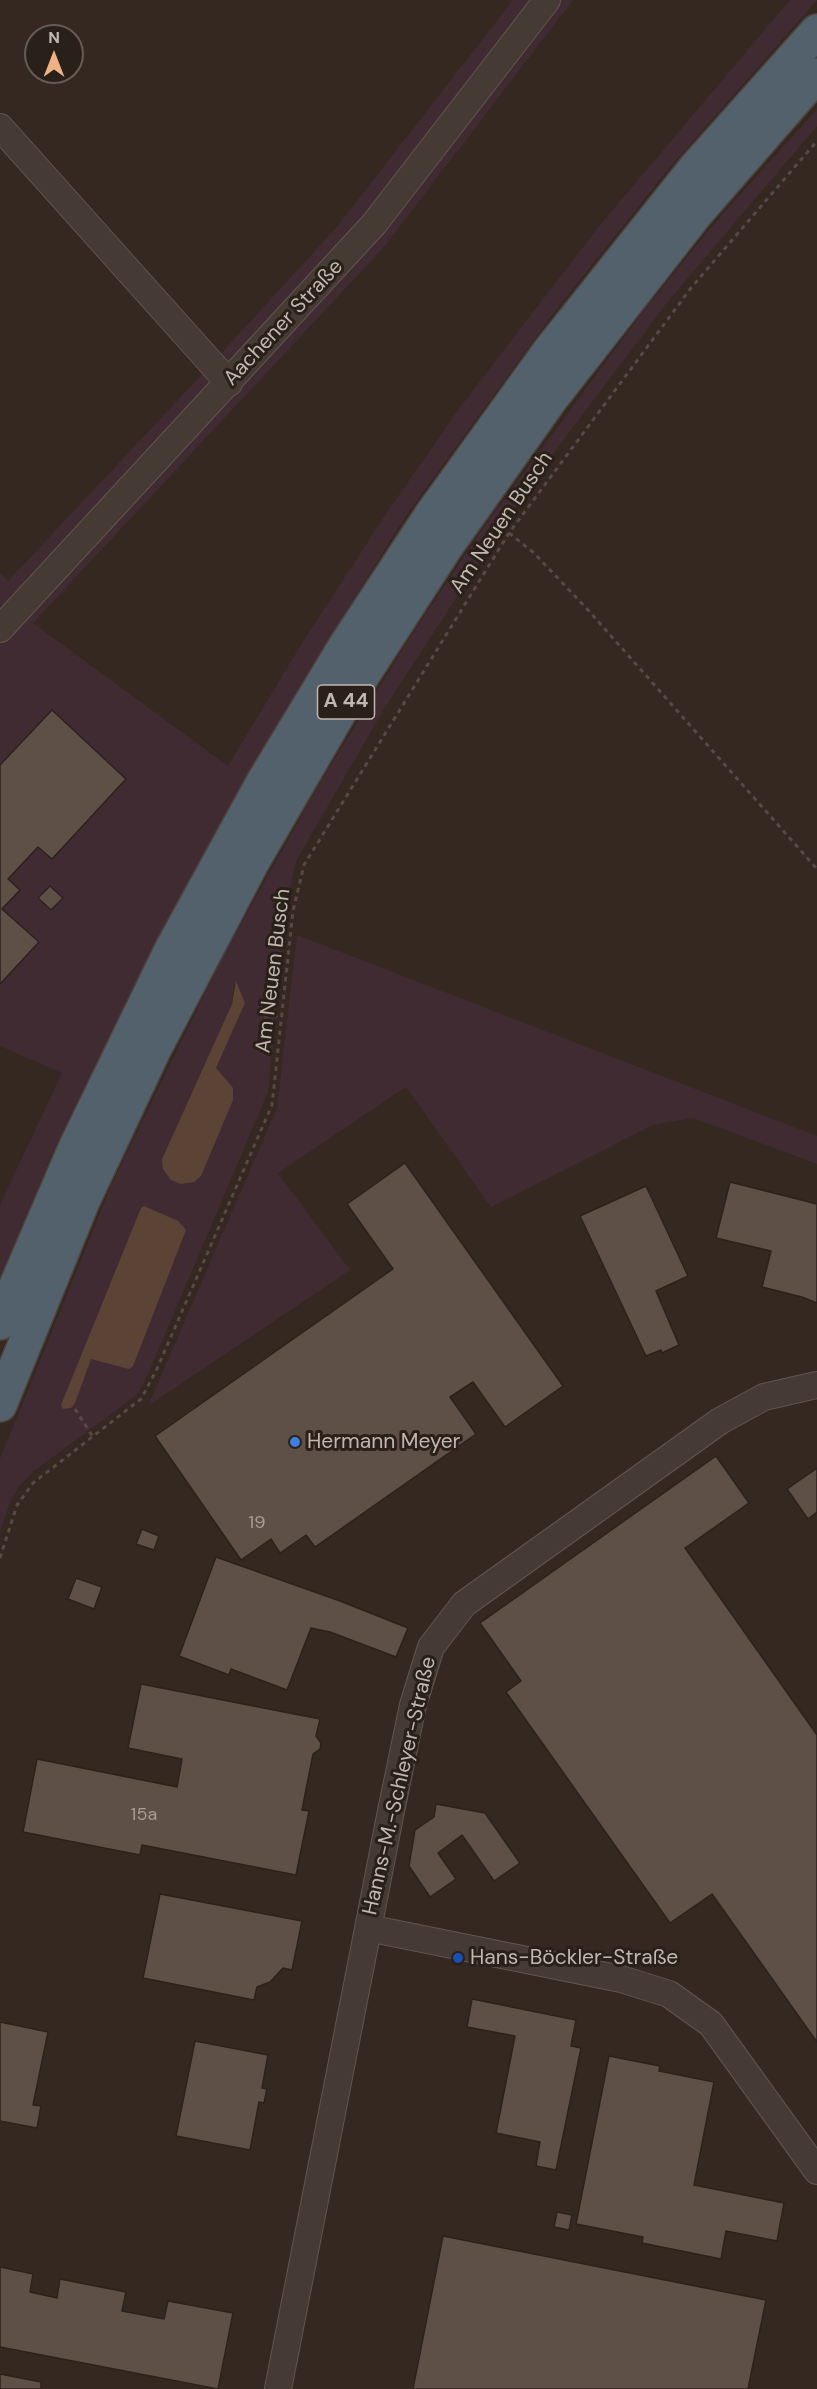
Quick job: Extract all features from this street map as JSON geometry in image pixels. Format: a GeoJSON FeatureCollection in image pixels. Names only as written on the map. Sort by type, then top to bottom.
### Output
{"type":"FeatureCollection","features":[{"type":"Feature","properties":{"kind":"highway","name":"A 44"},"geometry":{"type":"LineString","coordinates":[[0,1323],[75,1148],[171,950],[263,782],[345,646],[431,515],[557,340],[695,168],[817,31]]}},
{"type":"Feature","properties":{"kind":"highway","name":"A 44"},"geometry":{"type":"LineString","coordinates":[[0,1405],[83,1201],[150,1059],[233,897],[345,703],[446,547],[551,399],[689,223],[817,75]]}},
{"type":"Feature","properties":{"kind":"street","name":"Aachener Straße"},"geometry":{"type":"LineString","coordinates":[[0,629],[374,224],[547,0]]}},
{"type":"Feature","properties":{"kind":"street"},"geometry":{"type":"LineString","coordinates":[[0,127],[229,383]]}},
{"type":"Feature","properties":{"kind":"street","name":"Hanns-M.-Schleyer-Straße"},"geometry":{"type":"LineString","coordinates":[[278,2389],[413,1705],[431,1647],[464,1604],[720,1421],[764,1397],[817,1385]]}},
{"type":"Feature","properties":{"kind":"street"},"geometry":{"type":"LineString","coordinates":[[368,1928],[621,1979],[669,1994],[711,2024],[817,2171]]}},
{"type":"Feature","properties":{"kind":"path","name":"Am Neuen Busch"},"geometry":{"type":"LineString","coordinates":[[0,1558],[17,1505],[33,1483],[141,1399],[156,1371],[272,1105],[293,911],[304,865],[509,533],[691,288],[817,141]]}},
{"type":"Feature","properties":{"kind":"path"},"geometry":{"type":"LineString","coordinates":[[509,533],[539,558],[589,611],[817,870]]}},
{"type":"Feature","properties":{"kind":"path"},"geometry":{"type":"LineString","coordinates":[[264,1016],[283,1016]]}},
{"type":"Feature","properties":{"kind":"path"},"geometry":{"type":"LineString","coordinates":[[75,1409],[93,1437]]}},
{"type":"Feature","properties":{"kind":"shaded area"},"geometry":{"type":"Polygon","coordinates":[[[513,0],[533,0],[349,236],[228,365],[215,360],[336,228],[513,0]]]}},
{"type":"Feature","properties":{"kind":"shaded area"},"geometry":{"type":"Polygon","coordinates":[[[558,0],[573,0],[384,247],[33,623],[228,766],[307,635],[390,508],[461,406],[600,225],[790,0],[817,0],[665,173],[553,314],[405,517],[299,687],[152,953],[52,1154],[0,1287],[0,1205],[62,1073],[0,1046],[0,643],[370,241],[558,0]]]}},
{"type":"Feature","properties":{"kind":"shaded area"},"geometry":{"type":"Polygon","coordinates":[[[817,109],[817,126],[670,299],[552,455],[500,530],[384,709],[296,861],[289,893],[268,1092],[149,1372],[138,1394],[34,1471],[20,1485],[10,1503],[0,1531],[0,1459],[113,1181],[225,952],[321,781],[412,634],[486,524],[641,314],[714,224],[817,109]],[[234,983],[232,1004],[162,1159],[216,1068],[245,1003],[234,983]]]}},
{"type":"Feature","properties":{"kind":"shaded area"},"geometry":{"type":"Polygon","coordinates":[[[207,369],[212,383],[0,613],[0,573],[8,581],[207,369]]]}},
{"type":"Feature","properties":{"kind":"shaded area"},"geometry":{"type":"Polygon","coordinates":[[[297,935],[817,1136],[817,1164],[693,1118],[653,1125],[491,1207],[406,1087],[278,1173],[350,1270],[148,1406],[277,1108],[297,935]]]}},
{"type":"Feature","properties":{"kind":"shaded area"},"geometry":{"type":"Polygon","coordinates":[[[236,981],[245,1003],[216,1068],[233,1088],[233,1100],[201,1176],[194,1182],[181,1184],[171,1180],[163,1169],[162,1159],[232,1004],[236,981]]]}},
{"type":"Feature","properties":{"kind":"shaded area"},"geometry":{"type":"Polygon","coordinates":[[[144,1206],[178,1221],[186,1230],[133,1366],[129,1369],[91,1359],[75,1403],[71,1408],[63,1409],[61,1405],[141,1208],[144,1206]]]}},
{"type":"Feature","properties":{"kind":"building"},"geometry":{"type":"Polygon","coordinates":[[[52,710],[126,779],[52,859],[38,847],[8,879],[20,890],[2,909],[39,942],[0,984],[0,765],[52,710]]]}},
{"type":"Feature","properties":{"kind":"building"},"geometry":{"type":"Polygon","coordinates":[[[50,886],[63,898],[51,910],[38,898],[50,886]]]}},
{"type":"Feature","properties":{"kind":"building"},"geometry":{"type":"Polygon","coordinates":[[[405,1163],[563,1386],[505,1427],[473,1382],[450,1397],[476,1434],[315,1547],[306,1535],[280,1553],[271,1539],[241,1560],[155,1436],[393,1269],[347,1204],[405,1163]]]}},
{"type":"Feature","properties":{"kind":"building"},"geometry":{"type":"Polygon","coordinates":[[[730,1182],[817,1204],[817,1303],[762,1287],[771,1251],[716,1238],[730,1182]]]}},
{"type":"Feature","properties":{"kind":"building"},"geometry":{"type":"Polygon","coordinates":[[[646,1186],[688,1276],[656,1291],[679,1345],[662,1353],[661,1350],[646,1356],[580,1216],[646,1186]]]}},
{"type":"Feature","properties":{"kind":"building"},"geometry":{"type":"Polygon","coordinates":[[[716,1456],[749,1503],[685,1548],[817,1735],[817,2042],[712,1894],[670,1923],[506,1692],[521,1681],[480,1623],[716,1456]]]}},
{"type":"Feature","properties":{"kind":"building"},"geometry":{"type":"Polygon","coordinates":[[[817,1468],[817,1512],[808,1519],[787,1489],[817,1468]]]}},
{"type":"Feature","properties":{"kind":"building"},"geometry":{"type":"Polygon","coordinates":[[[142,1529],[159,1536],[154,1550],[136,1544],[142,1529]]]}},
{"type":"Feature","properties":{"kind":"building"},"geometry":{"type":"Polygon","coordinates":[[[216,1557],[408,1628],[396,1657],[330,1632],[311,1628],[287,1690],[231,1669],[229,1675],[179,1656],[216,1557]]]}},
{"type":"Feature","properties":{"kind":"building"},"geometry":{"type":"Polygon","coordinates":[[[76,1578],[102,1587],[94,1609],[68,1599],[76,1578]]]}},
{"type":"Feature","properties":{"kind":"building"},"geometry":{"type":"Polygon","coordinates":[[[141,1684],[320,1719],[316,1736],[321,1743],[320,1749],[313,1754],[302,1810],[309,1811],[296,1875],[142,1845],[140,1855],[23,1832],[37,1759],[177,1787],[182,1759],[128,1748],[141,1684]]]}},
{"type":"Feature","properties":{"kind":"building"},"geometry":{"type":"Polygon","coordinates":[[[436,1804],[485,1813],[520,1863],[494,1881],[462,1835],[438,1853],[456,1879],[430,1897],[409,1866],[415,1830],[434,1817],[436,1804]]]}},
{"type":"Feature","properties":{"kind":"building"},"geometry":{"type":"Polygon","coordinates":[[[160,1894],[302,1921],[292,1970],[283,1968],[270,1982],[257,1987],[254,2000],[143,1978],[160,1894]]]}},
{"type":"Feature","properties":{"kind":"building"},"geometry":{"type":"Polygon","coordinates":[[[472,1999],[576,2020],[571,2046],[581,2048],[556,2170],[536,2166],[540,2142],[496,2133],[515,2036],[467,2027],[472,1999]]]}},
{"type":"Feature","properties":{"kind":"building"},"geometry":{"type":"Polygon","coordinates":[[[0,2022],[48,2032],[33,2105],[41,2106],[37,2128],[0,2121],[0,2022]]]}},
{"type":"Feature","properties":{"kind":"building"},"geometry":{"type":"Polygon","coordinates":[[[195,2041],[268,2055],[262,2088],[267,2089],[264,2103],[259,2102],[250,2150],[176,2136],[195,2041]]]}},
{"type":"Feature","properties":{"kind":"building"},"geometry":{"type":"Polygon","coordinates":[[[609,2056],[660,2066],[659,2071],[714,2082],[694,2185],[784,2203],[777,2241],[726,2231],[721,2259],[642,2243],[643,2237],[576,2224],[609,2056]]]}},
{"type":"Feature","properties":{"kind":"building"},"geometry":{"type":"Polygon","coordinates":[[[557,2212],[572,2215],[569,2230],[554,2227],[557,2212]]]}},
{"type":"Feature","properties":{"kind":"building"},"geometry":{"type":"Polygon","coordinates":[[[443,2236],[766,2300],[748,2389],[413,2389],[443,2236]]]}},
{"type":"Feature","properties":{"kind":"building"},"geometry":{"type":"Polygon","coordinates":[[[0,2267],[33,2274],[30,2292],[57,2298],[60,2279],[126,2292],[122,2311],[164,2319],[168,2301],[233,2313],[218,2389],[0,2347],[0,2267]]]}},
{"type":"Feature","properties":{"kind":"building"},"geometry":{"type":"Polygon","coordinates":[[[0,2374],[41,2382],[41,2389],[0,2389],[0,2374]]]}},
{"type":"Feature","properties":{"kind":"place","name":"Hermann Meyer"},"geometry":{"type":"Point","coordinates":[295,1442]}},
{"type":"Feature","properties":{"kind":"place","name":"Hans-Böckler-Straße"},"geometry":{"type":"Point","coordinates":[458,1958]}}]}
